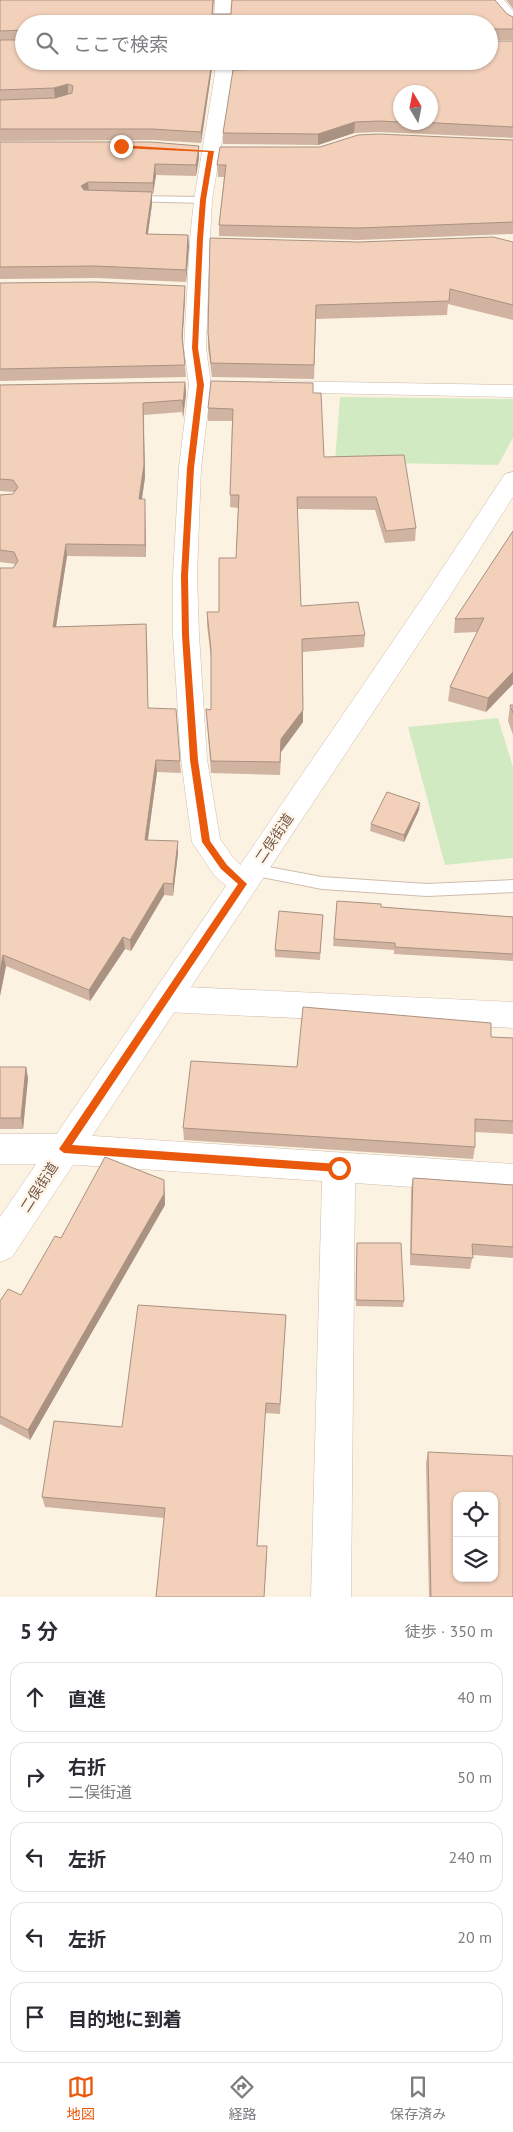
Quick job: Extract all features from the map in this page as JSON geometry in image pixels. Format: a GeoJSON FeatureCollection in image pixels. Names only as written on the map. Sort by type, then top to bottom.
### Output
{"type":"FeatureCollection","features":[{"type":"Feature","properties":{"kind":"street"},"geometry":{"type":"LineString","coordinates":[[222,15],[223,0]]}},
{"type":"Feature","properties":{"kind":"street"},"geometry":{"type":"LineString","coordinates":[[495,0],[513,21]]}},
{"type":"Feature","properties":{"kind":"street"},"geometry":{"type":"LineString","coordinates":[[230,70],[211,150],[203,200],[209,245],[188,290],[201,386],[190,468],[185,576],[186,635],[194,760],[206,842],[224,867],[248,877]]}},
{"type":"Feature","properties":{"kind":"street"},"geometry":{"type":"LineString","coordinates":[[259,386],[513,391]]}},
{"type":"Feature","properties":{"kind":"street","name":"二俣街道"},"geometry":{"type":"LineString","coordinates":[[0,1246],[513,479]]}},
{"type":"Feature","properties":{"kind":"street"},"geometry":{"type":"LineString","coordinates":[[165,999],[513,1015]]}},
{"type":"Feature","properties":{"kind":"street"},"geometry":{"type":"LineString","coordinates":[[0,1149],[64,1149],[513,1179]]}},
{"type":"Feature","properties":{"kind":"street"},"geometry":{"type":"LineString","coordinates":[[331,1597],[339,1168]]}},
{"type":"Feature","properties":{"kind":"lane"},"geometry":{"type":"LineString","coordinates":[[118,198],[203,200]]}},
{"type":"Feature","properties":{"kind":"lane"},"geometry":{"type":"LineString","coordinates":[[248,877],[417,889],[513,886]]}},
{"type":"Feature","properties":{"kind":"green space"},"geometry":{"type":"Polygon","coordinates":[[[340,397],[513,399],[513,438],[498,465],[335,462],[340,397]]]}},
{"type":"Feature","properties":{"kind":"green space"},"geometry":{"type":"Polygon","coordinates":[[[498,718],[513,767],[513,858],[445,865],[408,727],[498,718]]]}},
{"type":"Feature","properties":{"kind":"building"},"geometry":{"type":"Polygon","coordinates":[[[0,0],[213,0],[212,14],[231,14],[232,0],[495,0],[507,14],[513,17],[513,29],[498,29],[498,15],[15,15],[15,30],[0,31],[0,0]]]}},
{"type":"Feature","properties":{"kind":"building"},"geometry":{"type":"Polygon","coordinates":[[[0,40],[15,40],[15,70],[211,70],[201,132],[152,129],[0,129],[0,100],[55,98],[72,93],[73,86],[68,84],[54,88],[0,90],[0,40]]]}},
{"type":"Feature","properties":{"kind":"building"},"geometry":{"type":"Polygon","coordinates":[[[498,41],[513,41],[513,127],[438,123],[438,85],[393,85],[393,122],[355,122],[318,134],[223,133],[233,70],[498,70],[498,41]]]}},
{"type":"Feature","properties":{"kind":"building"},"geometry":{"type":"Polygon","coordinates":[[[379,134],[513,140],[513,222],[359,228],[219,225],[226,165],[217,165],[220,147],[320,147],[358,135],[379,134]]]}},
{"type":"Feature","properties":{"kind":"building"},"geometry":{"type":"Polygon","coordinates":[[[0,142],[151,142],[199,146],[196,165],[155,164],[153,183],[88,182],[81,186],[84,190],[152,192],[146,234],[188,235],[186,270],[95,266],[0,267],[0,142]]]}},
{"type":"Feature","properties":{"kind":"building"},"geometry":{"type":"Polygon","coordinates":[[[493,237],[513,242],[513,305],[450,289],[449,301],[316,305],[314,365],[211,363],[208,333],[210,238],[359,242],[493,237]]]}},
{"type":"Feature","properties":{"kind":"building"},"geometry":{"type":"Polygon","coordinates":[[[95,282],[185,286],[182,336],[185,365],[0,369],[0,283],[95,282]]]}},
{"type":"Feature","properties":{"kind":"building"},"geometry":{"type":"Polygon","coordinates":[[[211,381],[313,383],[313,393],[321,393],[324,457],[404,455],[416,528],[386,531],[376,497],[297,497],[301,606],[358,602],[365,635],[302,639],[303,710],[281,739],[280,762],[211,761],[206,709],[211,710],[211,650],[207,612],[219,612],[219,558],[236,558],[239,495],[230,495],[233,409],[208,408],[211,381]]]}},
{"type":"Feature","properties":{"kind":"building"},"geometry":{"type":"Polygon","coordinates":[[[185,382],[183,406],[182,400],[143,403],[144,465],[139,499],[145,499],[145,545],[66,544],[53,627],[146,624],[148,708],[176,709],[180,761],[156,760],[145,840],[178,841],[173,884],[164,883],[130,940],[123,937],[89,990],[3,955],[0,972],[0,568],[13,568],[18,561],[14,552],[0,550],[0,495],[13,494],[18,487],[13,480],[0,479],[0,385],[185,382]]]}},
{"type":"Feature","properties":{"kind":"building"},"geometry":{"type":"Polygon","coordinates":[[[513,531],[513,672],[488,698],[450,687],[484,618],[455,619],[513,531]]]}},
{"type":"Feature","properties":{"kind":"building"},"geometry":{"type":"Polygon","coordinates":[[[387,792],[420,803],[404,835],[371,824],[387,792]]]}},
{"type":"Feature","properties":{"kind":"building"},"geometry":{"type":"Polygon","coordinates":[[[337,901],[381,904],[381,907],[513,917],[513,954],[395,947],[395,943],[334,939],[337,901]]]}},
{"type":"Feature","properties":{"kind":"building"},"geometry":{"type":"Polygon","coordinates":[[[279,911],[323,915],[320,953],[275,950],[279,911]]]}},
{"type":"Feature","properties":{"kind":"building"},"geometry":{"type":"Polygon","coordinates":[[[303,1007],[491,1023],[491,1037],[513,1038],[513,1121],[475,1119],[475,1147],[183,1128],[191,1061],[297,1067],[303,1007]]]}},
{"type":"Feature","properties":{"kind":"building"},"geometry":{"type":"Polygon","coordinates":[[[0,1067],[26,1067],[21,1118],[0,1118],[0,1067]]]}},
{"type":"Feature","properties":{"kind":"building"},"geometry":{"type":"Polygon","coordinates":[[[105,1157],[164,1180],[164,1194],[28,1430],[0,1416],[0,1301],[8,1289],[21,1295],[55,1236],[61,1238],[105,1157]]]}},
{"type":"Feature","properties":{"kind":"building"},"geometry":{"type":"Polygon","coordinates":[[[413,1178],[513,1185],[513,1247],[472,1244],[473,1258],[411,1254],[413,1178]]]}},
{"type":"Feature","properties":{"kind":"building"},"geometry":{"type":"Polygon","coordinates":[[[357,1243],[401,1243],[404,1301],[356,1300],[357,1243]]]}},
{"type":"Feature","properties":{"kind":"building"},"geometry":{"type":"Polygon","coordinates":[[[138,1305],[286,1315],[280,1404],[266,1403],[257,1546],[267,1546],[264,1597],[156,1597],[165,1508],[42,1497],[54,1421],[122,1427],[138,1305]]]}},
{"type":"Feature","properties":{"kind":"building"},"geometry":{"type":"Polygon","coordinates":[[[428,1452],[513,1456],[513,1597],[431,1597],[428,1452]]]}},
{"type":"Feature","properties":{"kind":"route"},"geometry":{"type":"LineString","coordinates":[[121,146],[152,146],[164,149],[211,151],[203,200],[200,239],[195,348],[200,385],[190,468],[185,576],[186,635],[194,760],[206,842],[224,867],[243,884],[64,1149],[339,1168]]}}]}
